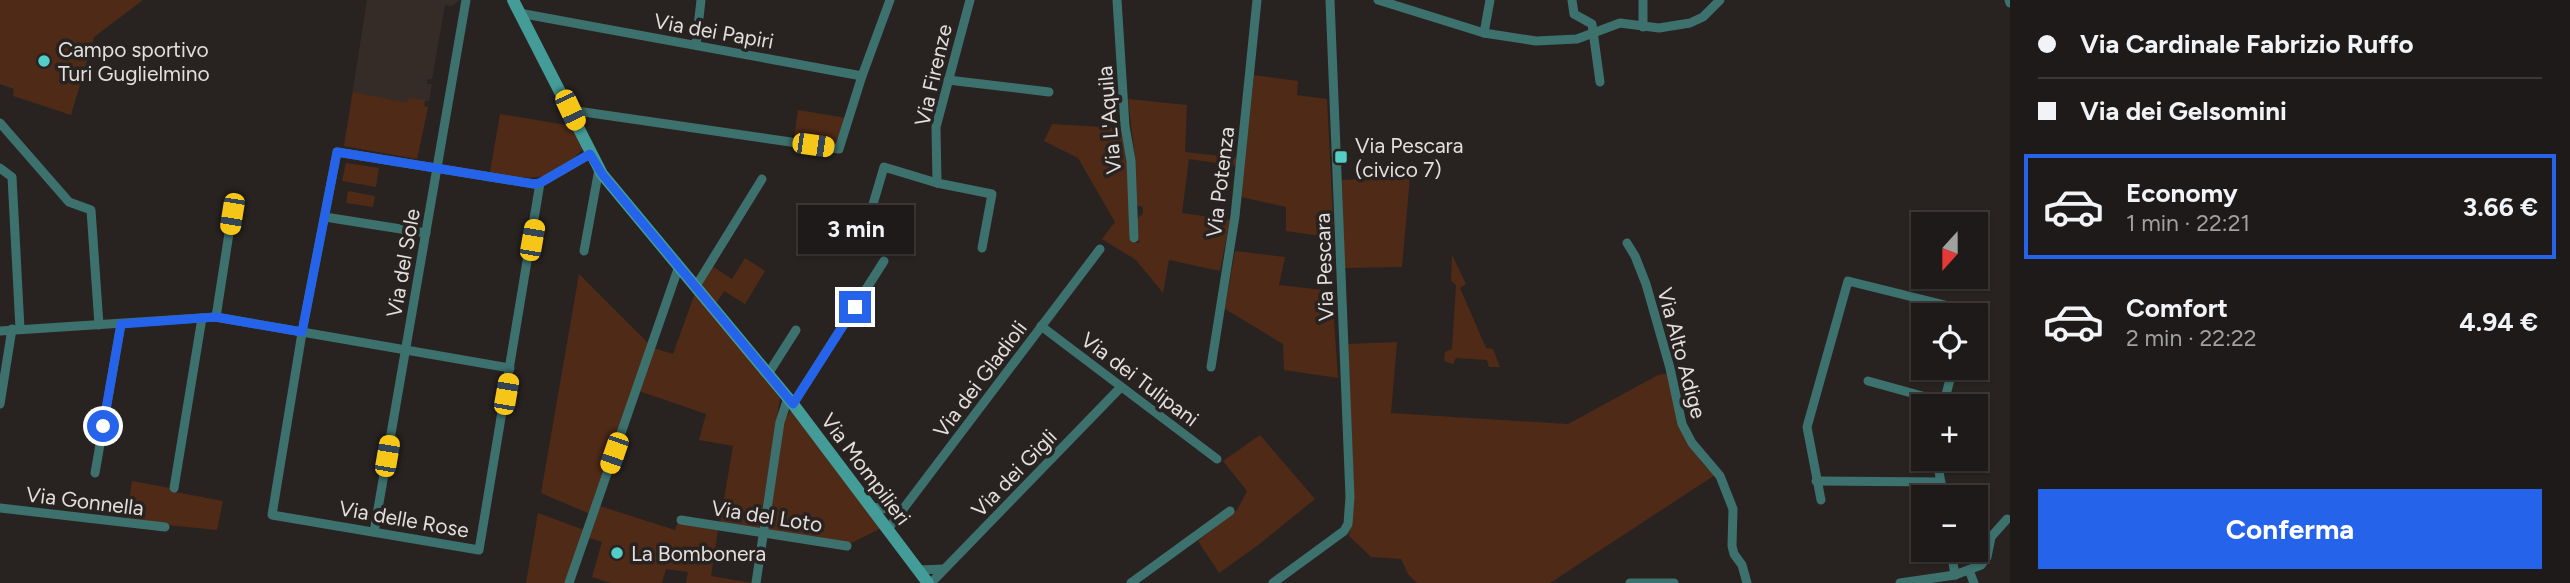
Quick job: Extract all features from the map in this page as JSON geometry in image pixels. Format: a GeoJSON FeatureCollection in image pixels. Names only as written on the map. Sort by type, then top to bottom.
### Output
{"type":"FeatureCollection","features":[{"type":"Feature","properties":{"kind":"street","name":"Via del Sole"},"geometry":{"type":"LineString","coordinates":[[374,532],[466,0]]}},
{"type":"Feature","properties":{"kind":"street","name":"Via Mompilieri"},"geometry":{"type":"LineString","coordinates":[[513,0],[599,169],[791,401],[929,583]]}},
{"type":"Feature","properties":{"kind":"street"},"geometry":{"type":"LineString","coordinates":[[696,45],[701,0]]}},
{"type":"Feature","properties":{"kind":"street"},"geometry":{"type":"LineString","coordinates":[[570,110],[839,149],[890,0]]}},
{"type":"Feature","properties":{"kind":"street","name":"Via Firenze"},"geometry":{"type":"LineString","coordinates":[[937,183],[936,127],[970,0]]}},
{"type":"Feature","properties":{"kind":"street","name":"Via L'Aquila"},"geometry":{"type":"LineString","coordinates":[[1117,0],[1135,238]]}},
{"type":"Feature","properties":{"kind":"street","name":"Via Potenza"},"geometry":{"type":"LineString","coordinates":[[1211,367],[1235,216],[1257,0]]}},
{"type":"Feature","properties":{"kind":"street","name":"Via Pescara"},"geometry":{"type":"LineString","coordinates":[[1273,583],[1344,531],[1348,524],[1350,497],[1331,0]]}},
{"type":"Feature","properties":{"kind":"street"},"geometry":{"type":"LineString","coordinates":[[1378,0],[1484,33],[1536,41],[1577,39],[1620,23],[1659,28],[1698,20],[1720,0]]}},
{"type":"Feature","properties":{"kind":"street"},"geometry":{"type":"LineString","coordinates":[[1484,33],[1490,0]]}},
{"type":"Feature","properties":{"kind":"street"},"geometry":{"type":"LineString","coordinates":[[1572,0],[1574,14],[1592,24],[1600,82]]}},
{"type":"Feature","properties":{"kind":"street"},"geometry":{"type":"LineString","coordinates":[[1643,0],[1643,27]]}},
{"type":"Feature","properties":{"kind":"street","name":"Via dei Papiri"},"geometry":{"type":"LineString","coordinates":[[519,13],[862,76]]}},
{"type":"Feature","properties":{"kind":"street"},"geometry":{"type":"LineString","coordinates":[[948,80],[1049,92]]}},
{"type":"Feature","properties":{"kind":"street"},"geometry":{"type":"LineString","coordinates":[[0,123],[69,202],[91,210],[99,325]]}},
{"type":"Feature","properties":{"kind":"street"},"geometry":{"type":"LineString","coordinates":[[302,332],[337,152],[534,184],[590,154]]}},
{"type":"Feature","properties":{"kind":"street"},"geometry":{"type":"LineString","coordinates":[[872,211],[884,167],[937,183],[992,194],[982,248]]}},
{"type":"Feature","properties":{"kind":"street"},"geometry":{"type":"LineString","coordinates":[[0,168],[12,177],[16,329],[0,404]]}},
{"type":"Feature","properties":{"kind":"street"},"geometry":{"type":"LineString","coordinates":[[584,251],[599,169]]}},
{"type":"Feature","properties":{"kind":"street"},"geometry":{"type":"LineString","coordinates":[[696,286],[761,179]]}},
{"type":"Feature","properties":{"kind":"street","name":"Via delle Rose"},"geometry":{"type":"LineString","coordinates":[[302,332],[272,515],[479,550],[540,183]]}},
{"type":"Feature","properties":{"kind":"street"},"geometry":{"type":"LineString","coordinates":[[215,317],[232,214]]}},
{"type":"Feature","properties":{"kind":"street"},"geometry":{"type":"LineString","coordinates":[[325,217],[426,233]]}},
{"type":"Feature","properties":{"kind":"street","name":"Via Alto Adige"},"geometry":{"type":"LineString","coordinates":[[1627,243],[1646,284],[1685,432],[1706,463],[1720,476],[1733,509],[1732,546],[1742,565],[1747,583]]}},
{"type":"Feature","properties":{"kind":"street","name":"Via dei Gladioli"},"geometry":{"type":"LineString","coordinates":[[888,529],[1100,249]]}},
{"type":"Feature","properties":{"kind":"street"},"geometry":{"type":"LineString","coordinates":[[756,583],[780,422],[791,401],[884,261]]}},
{"type":"Feature","properties":{"kind":"street"},"geometry":{"type":"LineString","coordinates":[[569,583],[679,266]]}},
{"type":"Feature","properties":{"kind":"street"},"geometry":{"type":"LineString","coordinates":[[1821,500],[1808,427],[1848,281],[1937,303]]}},
{"type":"Feature","properties":{"kind":"street"},"geometry":{"type":"LineString","coordinates":[[0,331],[215,317],[510,368]]}},
{"type":"Feature","properties":{"kind":"street"},"geometry":{"type":"LineString","coordinates":[[174,488],[202,318]]}},
{"type":"Feature","properties":{"kind":"street"},"geometry":{"type":"LineString","coordinates":[[95,473],[121,324]]}},
{"type":"Feature","properties":{"kind":"street","name":"Via dei Tulipani"},"geometry":{"type":"LineString","coordinates":[[1041,327],[1217,459]]}},
{"type":"Feature","properties":{"kind":"street"},"geometry":{"type":"LineString","coordinates":[[768,374],[796,330]]}},
{"type":"Feature","properties":{"kind":"street"},"geometry":{"type":"LineString","coordinates":[[1868,381],[1911,394]]}},
{"type":"Feature","properties":{"kind":"street","name":"Via dei Gigli"},"geometry":{"type":"LineString","coordinates":[[929,583],[1121,387]]}},
{"type":"Feature","properties":{"kind":"street"},"geometry":{"type":"LineString","coordinates":[[1939,471],[1941,485]]}},
{"type":"Feature","properties":{"kind":"street"},"geometry":{"type":"LineString","coordinates":[[1816,481],[1941,482]]}},
{"type":"Feature","properties":{"kind":"street"},"geometry":{"type":"LineString","coordinates":[[872,507],[901,511]]}},
{"type":"Feature","properties":{"kind":"street","name":"Via Gonnella"},"geometry":{"type":"LineString","coordinates":[[0,508],[165,527]]}},
{"type":"Feature","properties":{"kind":"street"},"geometry":{"type":"LineString","coordinates":[[1131,583],[1230,511]]}},
{"type":"Feature","properties":{"kind":"street"},"geometry":{"type":"LineString","coordinates":[[1900,583],[1955,575],[1985,562],[1991,537],[2007,519]]}},
{"type":"Feature","properties":{"kind":"street","name":"Via del Loto"},"geometry":{"type":"LineString","coordinates":[[681,520],[847,546]]}},
{"type":"Feature","properties":{"kind":"street"},"geometry":{"type":"LineString","coordinates":[[1953,562],[1955,575]]}},
{"type":"Feature","properties":{"kind":"street"},"geometry":{"type":"LineString","coordinates":[[918,570],[944,569]]}},
{"type":"Feature","properties":{"kind":"street"},"geometry":{"type":"LineString","coordinates":[[1969,570],[1974,583]]}},
{"type":"Feature","properties":{"kind":"street"},"geometry":{"type":"LineString","coordinates":[[1630,583],[1674,583]]}},
{"type":"Feature","properties":{"kind":"shaded area","name":"Campo sportivo Turi Guglielmino"},"geometry":{"type":"Polygon","coordinates":[[[0,0],[143,0],[94,37],[71,115],[13,96],[14,89],[0,84],[0,0]]]}},
{"type":"Feature","properties":{"kind":"shaded area"},"geometry":{"type":"Polygon","coordinates":[[[367,0],[460,0],[452,6],[445,5],[432,79],[427,79],[427,84],[432,84],[429,101],[425,101],[424,106],[428,107],[417,159],[344,146],[367,0]]]}},
{"type":"Feature","properties":{"kind":"shaded area"},"geometry":{"type":"Polygon","coordinates":[[[1254,75],[1298,81],[1297,95],[1327,99],[1334,238],[1286,231],[1286,207],[1241,197],[1254,75]]]}},
{"type":"Feature","properties":{"kind":"shaded area"},"geometry":{"type":"Polygon","coordinates":[[[353,92],[407,103],[408,98],[425,100],[424,106],[428,107],[417,159],[344,146],[353,92]]]}},
{"type":"Feature","properties":{"kind":"shaded area"},"geometry":{"type":"Polygon","coordinates":[[[1128,99],[1187,105],[1185,152],[1238,158],[1238,166],[1189,159],[1182,213],[1230,220],[1220,271],[1169,260],[1163,293],[1136,260],[1102,239],[1115,222],[1078,158],[1044,141],[1052,124],[1120,128],[1127,149],[1131,242],[1139,243],[1137,218],[1143,214],[1143,207],[1135,205],[1134,150],[1128,99]]]}},
{"type":"Feature","properties":{"kind":"shaded area"},"geometry":{"type":"Polygon","coordinates":[[[798,110],[846,118],[839,143],[835,145],[794,138],[798,110]]]}},
{"type":"Feature","properties":{"kind":"shaded area"},"geometry":{"type":"Polygon","coordinates":[[[500,114],[572,126],[584,148],[551,174],[519,177],[490,172],[500,114]]]}},
{"type":"Feature","properties":{"kind":"shaded area"},"geometry":{"type":"Polygon","coordinates":[[[346,163],[379,168],[376,187],[342,181],[346,163]]]}},
{"type":"Feature","properties":{"kind":"shaded area"},"geometry":{"type":"Polygon","coordinates":[[[1410,177],[1402,267],[1344,268],[1342,180],[1410,177]]]}},
{"type":"Feature","properties":{"kind":"shaded area"},"geometry":{"type":"Polygon","coordinates":[[[348,191],[375,196],[373,207],[346,203],[348,191]]]}},
{"type":"Feature","properties":{"kind":"shaded area"},"geometry":{"type":"Polygon","coordinates":[[[1235,251],[1285,257],[1279,285],[1332,291],[1338,378],[1284,370],[1283,344],[1225,309],[1235,251]]]}},
{"type":"Feature","properties":{"kind":"shaded area"},"geometry":{"type":"Polygon","coordinates":[[[1452,255],[1466,284],[1460,288],[1486,348],[1493,349],[1500,367],[1489,367],[1487,360],[1456,358],[1453,364],[1444,361],[1445,352],[1452,349],[1456,285],[1451,281],[1452,255]]]}},
{"type":"Feature","properties":{"kind":"shaded area"},"geometry":{"type":"Polygon","coordinates":[[[745,258],[765,271],[745,304],[724,291],[716,304],[700,286],[712,266],[732,279],[745,258]]]}},
{"type":"Feature","properties":{"kind":"shaded area"},"geometry":{"type":"Polygon","coordinates":[[[579,274],[649,344],[590,514],[541,493],[579,274]]]}},
{"type":"Feature","properties":{"kind":"shaded area"},"geometry":{"type":"Polygon","coordinates":[[[695,293],[780,398],[759,528],[720,523],[733,446],[699,440],[706,414],[639,391],[654,348],[673,354],[695,293]]]}},
{"type":"Feature","properties":{"kind":"shaded area"},"geometry":{"type":"Polygon","coordinates":[[[1397,342],[1391,413],[1568,424],[1658,375],[1670,373],[1682,433],[1703,464],[1715,475],[1550,583],[1417,583],[1408,574],[1401,559],[1371,557],[1349,536],[1354,492],[1348,344],[1397,342]]]}},
{"type":"Feature","properties":{"kind":"shaded area"},"geometry":{"type":"Polygon","coordinates":[[[791,410],[882,528],[849,544],[767,530],[784,421],[791,410]]]}},
{"type":"Feature","properties":{"kind":"shaded area"},"geometry":{"type":"Polygon","coordinates":[[[1260,435],[1315,499],[1219,573],[1198,541],[1237,510],[1247,491],[1223,461],[1260,435]]]}},
{"type":"Feature","properties":{"kind":"shaded area"},"geometry":{"type":"Polygon","coordinates":[[[132,481],[223,501],[217,530],[126,521],[132,481]]]}},
{"type":"Feature","properties":{"kind":"shaded area"},"geometry":{"type":"Polygon","coordinates":[[[600,506],[675,530],[677,524],[718,530],[711,576],[752,583],[686,583],[688,572],[666,569],[662,583],[611,583],[592,577],[602,542],[589,538],[600,506]]]}},
{"type":"Feature","properties":{"kind":"shaded area"},"geometry":{"type":"Polygon","coordinates":[[[538,513],[584,530],[565,583],[526,583],[538,513]]]}},
{"type":"Feature","properties":{"kind":"place","name":"Campo sportivo Turi Guglielmino"},"geometry":{"type":"Point","coordinates":[44,61]}},
{"type":"Feature","properties":{"kind":"place","name":"Via Pescara (civico 7)"},"geometry":{"type":"Point","coordinates":[1341,157]}},
{"type":"Feature","properties":{"kind":"place","name":"La Bombonera"},"geometry":{"type":"Point","coordinates":[617,553]}},
{"type":"Feature","properties":{"kind":"route"},"geometry":{"type":"LineString","coordinates":[[103,426],[121,324],[215,317],[302,332],[337,152],[534,184],[590,154],[602,174],[793,404],[855,307]]}}]}
